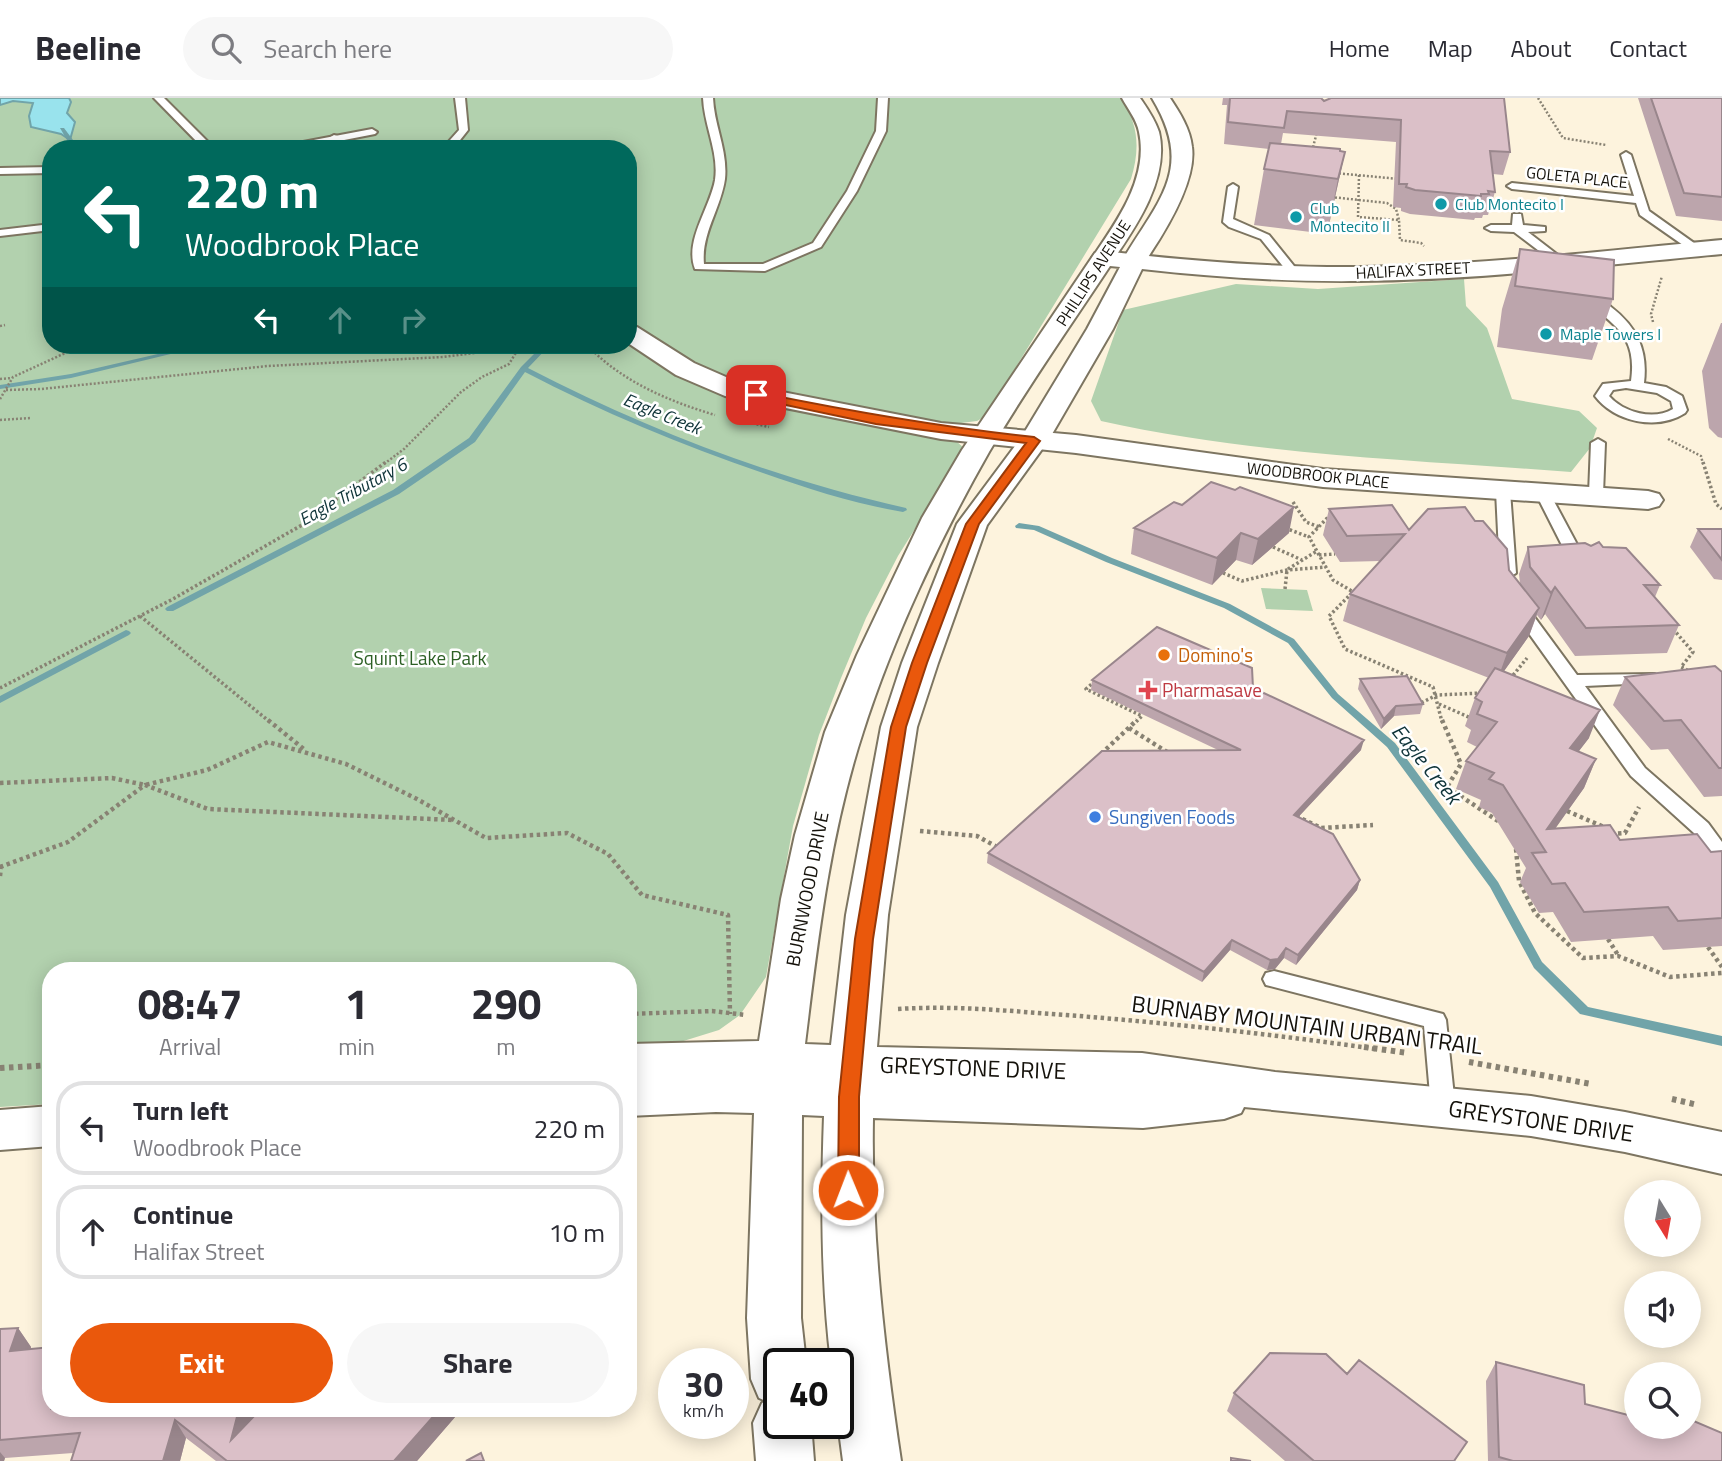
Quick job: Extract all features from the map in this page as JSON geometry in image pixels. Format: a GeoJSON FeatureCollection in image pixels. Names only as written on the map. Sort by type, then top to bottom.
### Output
{"type":"FeatureCollection","features":[{"type":"Feature","properties":{"kind":"street","name":"PHILLIPS AVENUE"},"geometry":{"type":"LineString","coordinates":[[988,436],[1133,212],[1148,161],[1149,131],[1131,98]]}},
{"type":"Feature","properties":{"kind":"street","name":"PHILLIPS AVENUE"},"geometry":{"type":"LineString","coordinates":[[1034,441],[1100,329],[1181,174],[1184,151],[1175,123],[1161,98]]}},
{"type":"Feature","properties":{"kind":"street","name":"HALIFAX STREET"},"geometry":{"type":"LineString","coordinates":[[1103,258],[1294,273],[1394,273],[1554,266],[1722,247]]}},
{"type":"Feature","properties":{"kind":"street"},"geometry":{"type":"LineString","coordinates":[[637,338],[685,369],[734,390],[876,421],[988,436]]}},
{"type":"Feature","properties":{"kind":"street","name":"WOODBROOK PLACE"},"geometry":{"type":"LineString","coordinates":[[988,436],[1076,444],[1323,478],[1503,491],[1596,494],[1648,500]]}},
{"type":"Feature","properties":{"kind":"street","name":"BURNWOOD DRIVE"},"geometry":{"type":"LineString","coordinates":[[776,1348],[774,1318],[778,1078],[802,899],[815,835],[844,732],[874,655],[919,554],[976,450],[988,436]]}},
{"type":"Feature","properties":{"kind":"street"},"geometry":{"type":"LineString","coordinates":[[872,1461],[855,1335],[847,1165],[851,1081],[867,915],[899,727],[929,638],[972,524],[1034,441]]}},
{"type":"Feature","properties":{"kind":"street","name":"GREYSTONE DRIVE"},"geometry":{"type":"LineString","coordinates":[[637,1063],[737,1059],[778,1078]]}},
{"type":"Feature","properties":{"kind":"street","name":"GREYSTONE DRIVE"},"geometry":{"type":"LineString","coordinates":[[637,1096],[716,1092],[778,1078],[851,1081],[1143,1108],[1275,1093],[1531,1116],[1722,1153]]}},
{"type":"Feature","properties":{"kind":"street"},"geometry":{"type":"LineString","coordinates":[[0,1130],[42,1127]]}},
{"type":"Feature","properties":{"kind":"street"},"geometry":{"type":"LineString","coordinates":[[783,1439],[785,1461]]}},
{"type":"Feature","properties":{"kind":"lane"},"geometry":{"type":"LineString","coordinates":[[159,98],[201,140]]}},
{"type":"Feature","properties":{"kind":"lane"},"geometry":{"type":"LineString","coordinates":[[460,98],[465,126],[460,140]]}},
{"type":"Feature","properties":{"kind":"lane"},"geometry":{"type":"LineString","coordinates":[[708,98],[721,176],[696,257],[699,267],[732,269],[765,268],[817,245],[852,191],[881,131],[883,98]]}},
{"type":"Feature","properties":{"kind":"lane"},"geometry":{"type":"LineString","coordinates":[[347,140],[372,132]]}},
{"type":"Feature","properties":{"kind":"lane"},"geometry":{"type":"LineString","coordinates":[[1626,155],[1644,213],[1697,250]]}},
{"type":"Feature","properties":{"kind":"lane"},"geometry":{"type":"LineString","coordinates":[[0,171],[42,170]]}},
{"type":"Feature","properties":{"kind":"lane","name":"GOLETA PLACE"},"geometry":{"type":"LineString","coordinates":[[1512,186],[1639,200]]}},
{"type":"Feature","properties":{"kind":"lane"},"geometry":{"type":"LineString","coordinates":[[1233,187],[1227,220],[1233,225],[1265,237],[1294,273]]}},
{"type":"Feature","properties":{"kind":"lane"},"geometry":{"type":"LineString","coordinates":[[1517,216],[1518,230],[1554,266]]}},
{"type":"Feature","properties":{"kind":"lane"},"geometry":{"type":"LineString","coordinates":[[0,233],[42,228]]}},
{"type":"Feature","properties":{"kind":"lane"},"geometry":{"type":"LineString","coordinates":[[1491,228],[1541,229]]}},
{"type":"Feature","properties":{"kind":"lane"},"geometry":{"type":"LineString","coordinates":[[1574,285],[1619,317],[1632,333],[1640,369],[1637,384]]}},
{"type":"Feature","properties":{"kind":"lane"},"geometry":{"type":"LineString","coordinates":[[1637,384],[1671,394],[1681,405],[1676,414],[1645,417],[1612,406],[1602,396],[1608,387],[1637,384]]}},
{"type":"Feature","properties":{"kind":"lane"},"geometry":{"type":"LineString","coordinates":[[1596,494],[1598,443]]}},
{"type":"Feature","properties":{"kind":"lane"},"geometry":{"type":"LineString","coordinates":[[1503,491],[1510,596],[1638,772],[1715,838],[1722,857]]}},
{"type":"Feature","properties":{"kind":"lane"},"geometry":{"type":"LineString","coordinates":[[1542,492],[1580,565]]}},
{"type":"Feature","properties":{"kind":"lane"},"geometry":{"type":"LineString","coordinates":[[1573,681],[1657,678]]}},
{"type":"Feature","properties":{"kind":"lane"},"geometry":{"type":"LineString","coordinates":[[1274,979],[1435,1020],[1443,1106]]}},
{"type":"Feature","properties":{"kind":"path"},"geometry":{"type":"LineString","coordinates":[[1538,98],[1542,107],[1559,125],[1563,138],[1618,148],[1626,155]]}},
{"type":"Feature","properties":{"kind":"path"},"geometry":{"type":"LineString","coordinates":[[1311,155],[1318,130]]}},
{"type":"Feature","properties":{"kind":"path"},"geometry":{"type":"LineString","coordinates":[[1335,165],[1334,173],[1405,179]]}},
{"type":"Feature","properties":{"kind":"path"},"geometry":{"type":"LineString","coordinates":[[1359,175],[1358,217],[1399,220]]}},
{"type":"Feature","properties":{"kind":"path"},"geometry":{"type":"LineString","coordinates":[[1332,185],[1331,198],[1387,203],[1396,209],[1401,235]]}},
{"type":"Feature","properties":{"kind":"path"},"geometry":{"type":"LineString","coordinates":[[1654,327],[1651,314],[1662,275]]}},
{"type":"Feature","properties":{"kind":"path"},"geometry":{"type":"LineString","coordinates":[[0,379],[12,379],[64,354]]}},
{"type":"Feature","properties":{"kind":"path"},"geometry":{"type":"LineString","coordinates":[[6,389],[41,389],[268,366],[464,354]]}},
{"type":"Feature","properties":{"kind":"path"},"geometry":{"type":"LineString","coordinates":[[0,688],[140,616],[302,526],[404,449],[461,392],[482,377],[509,364],[516,354]]}},
{"type":"Feature","properties":{"kind":"path"},"geometry":{"type":"LineString","coordinates":[[0,399],[12,379]]}},
{"type":"Feature","properties":{"kind":"path"},"geometry":{"type":"LineString","coordinates":[[1645,417],[1668,439],[1701,456],[1716,504],[1722,509]]}},
{"type":"Feature","properties":{"kind":"path"},"geometry":{"type":"LineString","coordinates":[[0,420],[31,418]]}},
{"type":"Feature","properties":{"kind":"path"},"geometry":{"type":"LineString","coordinates":[[1289,494],[1306,522],[1319,527]]}},
{"type":"Feature","properties":{"kind":"path"},"geometry":{"type":"LineString","coordinates":[[1309,537],[1337,508]]}},
{"type":"Feature","properties":{"kind":"path"},"geometry":{"type":"LineString","coordinates":[[1331,515],[1340,518]]}},
{"type":"Feature","properties":{"kind":"path"},"geometry":{"type":"LineString","coordinates":[[1274,524],[1309,537],[1333,580],[1352,593],[1364,593]]}},
{"type":"Feature","properties":{"kind":"path"},"geometry":{"type":"LineString","coordinates":[[1273,547],[1303,560]]}},
{"type":"Feature","properties":{"kind":"path"},"geometry":{"type":"LineString","coordinates":[[1287,570],[1318,553],[1335,554]]}},
{"type":"Feature","properties":{"kind":"path"},"geometry":{"type":"LineString","coordinates":[[1223,573],[1242,581],[1287,570],[1326,567]]}},
{"type":"Feature","properties":{"kind":"path"},"geometry":{"type":"LineString","coordinates":[[1285,589],[1287,570]]}},
{"type":"Feature","properties":{"kind":"path"},"geometry":{"type":"LineString","coordinates":[[1352,593],[1329,617],[1345,649],[1433,687],[1442,721],[1461,764],[1472,769]]}},
{"type":"Feature","properties":{"kind":"path"},"geometry":{"type":"LineString","coordinates":[[1338,607],[1352,612]]}},
{"type":"Feature","properties":{"kind":"path"},"geometry":{"type":"LineString","coordinates":[[140,616],[307,751]]}},
{"type":"Feature","properties":{"kind":"path"},"geometry":{"type":"LineString","coordinates":[[1667,622],[1693,652],[1681,667],[1691,672]]}},
{"type":"Feature","properties":{"kind":"path"},"geometry":{"type":"LineString","coordinates":[[1662,631],[1674,631]]}},
{"type":"Feature","properties":{"kind":"path"},"geometry":{"type":"LineString","coordinates":[[1503,688],[1543,638]]}},
{"type":"Feature","properties":{"kind":"path"},"geometry":{"type":"LineString","coordinates":[[1099,755],[1142,716],[1086,689],[1105,673]]}},
{"type":"Feature","properties":{"kind":"path"},"geometry":{"type":"LineString","coordinates":[[1416,706],[1437,695],[1487,692]]}},
{"type":"Feature","properties":{"kind":"path"},"geometry":{"type":"LineString","coordinates":[[1438,704],[1471,718]]}},
{"type":"Feature","properties":{"kind":"path"},"geometry":{"type":"LineString","coordinates":[[1129,728],[1170,754]]}},
{"type":"Feature","properties":{"kind":"path"},"geometry":{"type":"LineString","coordinates":[[0,876],[1,867],[68,842],[145,785],[207,770],[268,742],[346,764],[486,838],[520,834],[567,834],[608,854],[642,895],[728,915],[730,1014]]}},
{"type":"Feature","properties":{"kind":"path"},"geometry":{"type":"LineString","coordinates":[[1461,764],[1447,787],[1489,817],[1507,825]]}},
{"type":"Feature","properties":{"kind":"path"},"geometry":{"type":"LineString","coordinates":[[0,783],[112,778],[145,785],[208,810],[454,820]]}},
{"type":"Feature","properties":{"kind":"path"},"geometry":{"type":"LineString","coordinates":[[1625,833],[1651,785]]}},
{"type":"Feature","properties":{"kind":"path"},"geometry":{"type":"LineString","coordinates":[[1567,811],[1618,833]]}},
{"type":"Feature","properties":{"kind":"path"},"geometry":{"type":"LineString","coordinates":[[1290,813],[1321,828],[1373,825]]}},
{"type":"Feature","properties":{"kind":"path"},"geometry":{"type":"LineString","coordinates":[[916,830],[976,836],[999,848],[1009,839]]}},
{"type":"Feature","properties":{"kind":"path"},"geometry":{"type":"LineString","coordinates":[[1606,835],[1625,833]]}},
{"type":"Feature","properties":{"kind":"path"},"geometry":{"type":"LineString","coordinates":[[1625,833],[1633,844]]}},
{"type":"Feature","properties":{"kind":"path"},"geometry":{"type":"LineString","coordinates":[[1517,845],[1514,864],[1520,886],[1547,927],[1574,945],[1583,958],[1618,956],[1670,977],[1722,973]]}},
{"type":"Feature","properties":{"kind":"path"},"geometry":{"type":"LineString","coordinates":[[1608,939],[1618,956]]}},
{"type":"Feature","properties":{"kind":"path"},"geometry":{"type":"LineString","coordinates":[[1708,947],[1722,967]]}},
{"type":"Feature","properties":{"kind":"path","name":"BURNABY MOUNTAIN URBAN TRAIL"},"geometry":{"type":"LineString","coordinates":[[893,1009],[923,1007],[1181,1024],[1440,1057],[1602,1086]]}},
{"type":"Feature","properties":{"kind":"path"},"geometry":{"type":"LineString","coordinates":[[637,1014],[712,1012],[740,1015]]}},
{"type":"Feature","properties":{"kind":"path"},"geometry":{"type":"LineString","coordinates":[[0,1068],[42,1066]]}},
{"type":"Feature","properties":{"kind":"path"},"geometry":{"type":"LineString","coordinates":[[1669,1099],[1709,1107]]}},
{"type":"Feature","properties":{"kind":"green space","name":"Squint Lake Park"},"geometry":{"type":"Polygon","coordinates":[[[0,98],[1121,98],[1131,118],[1136,137],[1136,157],[1131,179],[986,416],[977,421],[961,423],[955,440],[965,449],[898,556],[866,618],[819,735],[793,826],[766,977],[740,1015],[719,1030],[677,1043],[637,1050],[637,962],[42,962],[42,1105],[0,1107],[0,98]]]}},
{"type":"Feature","properties":{"kind":"green space"},"geometry":{"type":"Polygon","coordinates":[[[1464,279],[1466,306],[1487,328],[1512,399],[1579,411],[1597,428],[1590,448],[1571,472],[1335,455],[1217,442],[1101,421],[1091,401],[1123,310],[1236,284],[1318,289],[1464,279]]]}},
{"type":"Feature","properties":{"kind":"green space"},"geometry":{"type":"Polygon","coordinates":[[[1261,588],[1307,590],[1313,611],[1266,609],[1261,588]]]}},
{"type":"Feature","properties":{"kind":"water"},"geometry":{"type":"Polygon","coordinates":[[[0,98],[69,98],[71,102],[67,113],[75,122],[70,140],[61,134],[31,127],[29,116],[33,103],[13,101],[0,105],[0,98]]]}},
{"type":"Feature","properties":{"kind":"building"},"geometry":{"type":"Polygon","coordinates":[[[1230,98],[1321,98],[1324,101],[1331,98],[1504,98],[1510,152],[1490,151],[1495,192],[1488,191],[1489,194],[1481,196],[1415,190],[1406,187],[1407,184],[1399,184],[1401,120],[1287,111],[1284,128],[1228,122],[1230,98]]]}},
{"type":"Feature","properties":{"kind":"building"},"geometry":{"type":"Polygon","coordinates":[[[1651,98],[1722,98],[1722,197],[1684,193],[1651,98]]]}},
{"type":"Feature","properties":{"kind":"building"},"geometry":{"type":"Polygon","coordinates":[[[1270,143],[1340,149],[1345,152],[1338,179],[1264,169],[1270,143]]]}},
{"type":"Feature","properties":{"kind":"building"},"geometry":{"type":"Polygon","coordinates":[[[1520,249],[1614,260],[1613,299],[1515,286],[1520,249]]]}},
{"type":"Feature","properties":{"kind":"building"},"geometry":{"type":"Polygon","coordinates":[[[1211,482],[1235,490],[1240,487],[1294,507],[1258,539],[1241,533],[1217,558],[1134,528],[1174,502],[1182,505],[1211,482]]]}},
{"type":"Feature","properties":{"kind":"building"},"geometry":{"type":"Polygon","coordinates":[[[1392,505],[1409,530],[1428,509],[1465,507],[1475,521],[1483,521],[1507,549],[1509,570],[1539,608],[1507,653],[1350,594],[1405,534],[1347,536],[1329,509],[1392,505]]]}},
{"type":"Feature","properties":{"kind":"building"},"geometry":{"type":"Polygon","coordinates":[[[1698,529],[1722,529],[1722,560],[1698,529]]]}},
{"type":"Feature","properties":{"kind":"building"},"geometry":{"type":"Polygon","coordinates":[[[1599,542],[1603,547],[1626,548],[1660,585],[1644,585],[1679,625],[1586,628],[1555,587],[1551,593],[1530,567],[1528,547],[1585,543],[1591,546],[1599,542]]]}},
{"type":"Feature","properties":{"kind":"building"},"geometry":{"type":"Polygon","coordinates":[[[1157,627],[1252,668],[1253,688],[1364,740],[1294,815],[1333,834],[1360,880],[1298,955],[1286,948],[1278,959],[1270,960],[1232,940],[1204,972],[988,853],[1102,751],[1241,750],[1092,680],[1157,627]]]}},
{"type":"Feature","properties":{"kind":"building"},"geometry":{"type":"Polygon","coordinates":[[[1715,666],[1722,672],[1722,768],[1719,768],[1681,720],[1664,721],[1625,677],[1715,666]]]}},
{"type":"Feature","properties":{"kind":"building"},"geometry":{"type":"Polygon","coordinates":[[[1495,668],[1600,710],[1570,748],[1596,759],[1547,829],[1610,825],[1620,840],[1697,834],[1711,852],[1722,851],[1722,918],[1678,921],[1668,907],[1584,912],[1565,883],[1552,884],[1532,853],[1546,852],[1503,785],[1489,779],[1494,773],[1466,761],[1497,722],[1477,714],[1482,702],[1475,698],[1495,668]]]}},
{"type":"Feature","properties":{"kind":"building"},"geometry":{"type":"Polygon","coordinates":[[[1407,676],[1423,704],[1396,706],[1384,719],[1360,679],[1407,676]]]}},
{"type":"Feature","properties":{"kind":"building"},"geometry":{"type":"Polygon","coordinates":[[[18,1328],[10,1351],[42,1348],[42,1417],[237,1417],[231,1440],[253,1417],[433,1417],[394,1461],[227,1461],[175,1420],[163,1461],[71,1461],[80,1433],[0,1440],[0,1329],[18,1328]]]}},
{"type":"Feature","properties":{"kind":"building"},"geometry":{"type":"Polygon","coordinates":[[[1270,1353],[1326,1354],[1347,1374],[1359,1360],[1467,1442],[1454,1461],[1314,1461],[1234,1393],[1270,1353]]]}},
{"type":"Feature","properties":{"kind":"building"},"geometry":{"type":"Polygon","coordinates":[[[1496,1362],[1584,1385],[1585,1404],[1624,1414],[1624,1439],[1701,1439],[1701,1424],[1722,1433],[1722,1461],[1513,1461],[1499,1457],[1496,1362]]]}},
{"type":"Feature","properties":{"kind":"building"},"geometry":{"type":"Polygon","coordinates":[[[481,1453],[484,1461],[466,1461],[481,1453]]]}},
{"type":"Feature","properties":{"kind":"waterway","name":"Eagle Creek"},"geometry":{"type":"LineString","coordinates":[[62,129],[70,140]]}},
{"type":"Feature","properties":{"kind":"waterway"},"geometry":{"type":"LineString","coordinates":[[0,387],[71,376],[166,354]]}},
{"type":"Feature","properties":{"kind":"waterway","name":"Eagle Creek"},"geometry":{"type":"LineString","coordinates":[[524,369],[538,354]]}},
{"type":"Feature","properties":{"kind":"waterway","name":"Eagle Tributary 6"},"geometry":{"type":"LineString","coordinates":[[170,609],[396,492],[472,440],[524,369]]}},
{"type":"Feature","properties":{"kind":"waterway","name":"Eagle Creek"},"geometry":{"type":"LineString","coordinates":[[524,369],[618,415],[715,453],[841,495],[903,510]]}},
{"type":"Feature","properties":{"kind":"waterway","name":"Eagle Creek"},"geometry":{"type":"LineString","coordinates":[[1019,526],[1036,528],[1227,606],[1291,641],[1335,696],[1391,745],[1494,885],[1538,965],[1584,1011],[1722,1041]]}},
{"type":"Feature","properties":{"kind":"waterway","name":"Eagle Tributary 6"},"geometry":{"type":"LineString","coordinates":[[0,700],[126,633]]}},
{"type":"Feature","properties":{"kind":"place","name":"Club Montecito I"},"geometry":{"type":"Point","coordinates":[1441,204]}},
{"type":"Feature","properties":{"kind":"place","name":"Club Montecito II"},"geometry":{"type":"Point","coordinates":[1296,217]}},
{"type":"Feature","properties":{"kind":"place","name":"Maple Towers I"},"geometry":{"type":"Point","coordinates":[1546,334]}},
{"type":"Feature","properties":{"kind":"place","name":"Domino's"},"geometry":{"type":"Point","coordinates":[1164,655]}},
{"type":"Feature","properties":{"kind":"place","name":"Pharmasave"},"geometry":{"type":"Point","coordinates":[1148,690]}},
{"type":"Feature","properties":{"kind":"place","name":"Sungiven Foods"},"geometry":{"type":"Point","coordinates":[1095,817]}},
{"type":"Feature","properties":{"kind":"route"},"geometry":{"type":"LineString","coordinates":[[756,395],[876,421],[1034,441],[972,524],[899,727],[864,939],[849,1097],[848,1190]]}}]}
